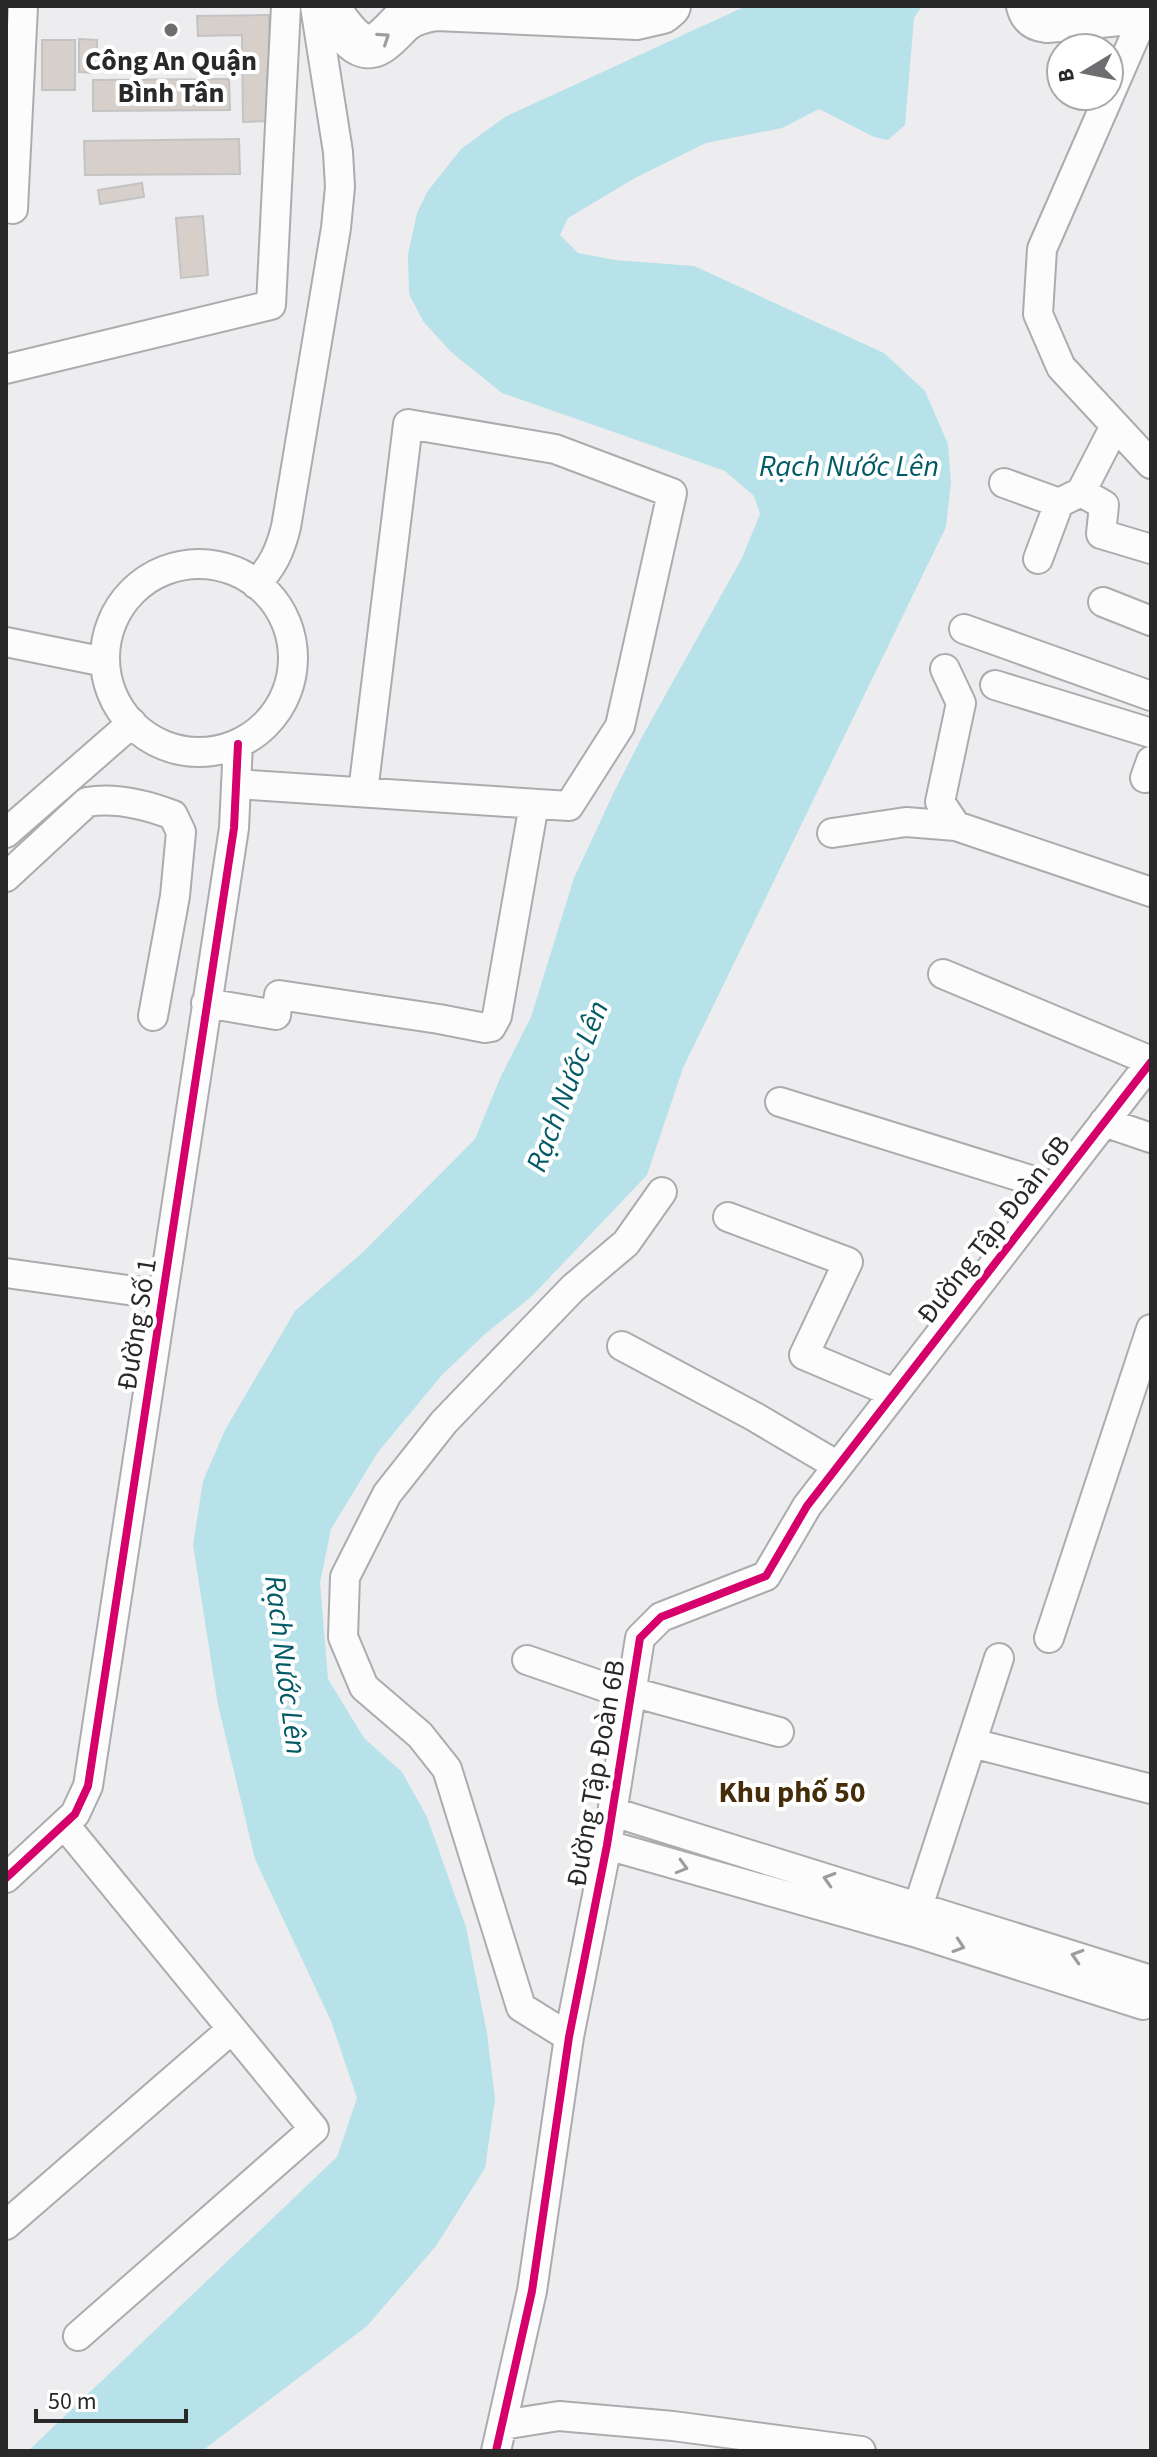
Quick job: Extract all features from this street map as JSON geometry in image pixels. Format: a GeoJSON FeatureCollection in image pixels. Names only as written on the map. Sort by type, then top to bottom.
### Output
{"type":"FeatureCollection","features":[{"type":"Feature","properties":{"kind":"highway"},"geometry":{"type":"LineString","coordinates":[[326,6],[353,39],[361,45],[371,46],[386,39],[413,15],[436,9],[636,18],[662,12],[669,6]]}},
{"type":"Feature","properties":{"kind":"highway"},"geometry":{"type":"LineString","coordinates":[[1028,6],[1032,16],[1041,21],[1148,11]]}},
{"type":"Feature","properties":{"kind":"street"},"geometry":{"type":"LineString","coordinates":[[13,209],[23,6]]}},
{"type":"Feature","properties":{"kind":"street"},"geometry":{"type":"LineString","coordinates":[[6,369],[271,305],[286,6]]}},
{"type":"Feature","properties":{"kind":"street"},"geometry":{"type":"LineString","coordinates":[[256,584],[280,552],[286,527],[336,228],[340,187],[338,152],[315,6]]}},
{"type":"Feature","properties":{"kind":"street"},"geometry":{"type":"LineString","coordinates":[[1125,61],[1148,11]]}},
{"type":"Feature","properties":{"kind":"street"},"geometry":{"type":"LineString","coordinates":[[1102,112],[1042,249],[1038,314],[1061,367],[1151,464]]}},
{"type":"Feature","properties":{"kind":"street"},"geometry":{"type":"LineString","coordinates":[[236,784],[569,806],[620,726],[672,493],[555,449],[408,424],[363,792]]}},
{"type":"Feature","properties":{"kind":"street"},"geometry":{"type":"LineString","coordinates":[[1038,559],[1070,497],[1115,426]]}},
{"type":"Feature","properties":{"kind":"street"},"geometry":{"type":"LineString","coordinates":[[1004,483],[1104,505],[1101,534],[1151,549]]}},
{"type":"Feature","properties":{"kind":"street"},"geometry":{"type":"LineString","coordinates":[[209,564],[229,568],[256,584],[277,605],[291,643],[289,683],[270,719],[238,744],[219,750],[178,750],[142,733],[116,701],[108,682],[106,642],[121,604],[151,576],[179,566],[209,564]]}},
{"type":"Feature","properties":{"kind":"street"},"geometry":{"type":"LineString","coordinates":[[1103,602],[1151,621]]}},
{"type":"Feature","properties":{"kind":"street"},"geometry":{"type":"LineString","coordinates":[[964,629],[1151,696]]}},
{"type":"Feature","properties":{"kind":"street"},"geometry":{"type":"LineString","coordinates":[[6,642],[105,662]]}},
{"type":"Feature","properties":{"kind":"street"},"geometry":{"type":"LineString","coordinates":[[945,669],[961,703],[940,802],[956,826]]}},
{"type":"Feature","properties":{"kind":"street"},"geometry":{"type":"LineString","coordinates":[[995,685],[1151,733]]}},
{"type":"Feature","properties":{"kind":"street"},"geometry":{"type":"LineString","coordinates":[[6,833],[132,723]]}},
{"type":"Feature","properties":{"kind":"street","name":"Đường Số 1"},"geometry":{"type":"LineString","coordinates":[[6,1878],[75,1814],[88,1786],[234,828],[238,744]]}},
{"type":"Feature","properties":{"kind":"street"},"geometry":{"type":"LineString","coordinates":[[6,877],[87,802],[102,800],[154,807],[173,815],[181,832],[175,896],[153,1016]]}},
{"type":"Feature","properties":{"kind":"street"},"geometry":{"type":"LineString","coordinates":[[206,1003],[276,1015],[279,995],[491,1027],[497,1016],[534,804]]}},
{"type":"Feature","properties":{"kind":"street"},"geometry":{"type":"LineString","coordinates":[[832,833],[906,822],[956,826],[1151,892]]}},
{"type":"Feature","properties":{"kind":"street"},"geometry":{"type":"LineString","coordinates":[[175,896],[222,904]]}},
{"type":"Feature","properties":{"kind":"street"},"geometry":{"type":"LineString","coordinates":[[943,974],[1151,1062]]}},
{"type":"Feature","properties":{"kind":"street","name":"Đường Tập Đoàn 6B"},"geometry":{"type":"LineString","coordinates":[[499,2438],[532,2291],[569,2037],[613,1812],[640,1638],[661,1617],[766,1576],[807,1506],[1151,1062]]}},
{"type":"Feature","properties":{"kind":"street"},"geometry":{"type":"LineString","coordinates":[[780,1102],[1053,1187]]}},
{"type":"Feature","properties":{"kind":"street"},"geometry":{"type":"LineString","coordinates":[[1104,1122],[1151,1138]]}},
{"type":"Feature","properties":{"kind":"street"},"geometry":{"type":"LineString","coordinates":[[569,2037],[521,2007],[447,1769],[420,1735],[364,1687],[343,1637],[345,1577],[387,1494],[444,1422],[573,1288],[626,1243],[662,1192]]}},
{"type":"Feature","properties":{"kind":"street"},"geometry":{"type":"LineString","coordinates":[[728,1217],[848,1262],[804,1355],[894,1393]]}},
{"type":"Feature","properties":{"kind":"street"},"geometry":{"type":"LineString","coordinates":[[6,1273],[163,1295]]}},
{"type":"Feature","properties":{"kind":"street"},"geometry":{"type":"LineString","coordinates":[[1049,1638],[1151,1329]]}},
{"type":"Feature","properties":{"kind":"street"},"geometry":{"type":"LineString","coordinates":[[622,1346],[755,1417],[838,1466]]}},
{"type":"Feature","properties":{"kind":"street"},"geometry":{"type":"LineString","coordinates":[[916,1920],[999,1658]]}},
{"type":"Feature","properties":{"kind":"street"},"geometry":{"type":"LineString","coordinates":[[527,1660],[631,1694],[779,1732]]}},
{"type":"Feature","properties":{"kind":"street"},"geometry":{"type":"LineString","coordinates":[[972,1743],[1151,1789]]}},
{"type":"Feature","properties":{"kind":"street"},"geometry":{"type":"LineString","coordinates":[[613,1812],[1143,2005],[1151,2001]]}},
{"type":"Feature","properties":{"kind":"street"},"geometry":{"type":"LineString","coordinates":[[64,1824],[314,2129],[78,2336]]}},
{"type":"Feature","properties":{"kind":"street"},"geometry":{"type":"LineString","coordinates":[[607,1845],[1151,1980]]}},
{"type":"Feature","properties":{"kind":"street"},"geometry":{"type":"LineString","coordinates":[[6,2225],[232,2029]]}},
{"type":"Feature","properties":{"kind":"street"},"geometry":{"type":"LineString","coordinates":[[499,2438],[551,2416],[673,2426],[861,2451]]}},
{"type":"Feature","properties":{"kind":"water","name":"Rạch Nước Lên"},"geometry":{"type":"Polygon","coordinates":[[[746,6],[922,6],[914,18],[905,125],[888,140],[874,137],[819,109],[782,128],[706,143],[635,178],[568,218],[560,235],[578,253],[615,260],[694,266],[884,353],[925,391],[948,444],[951,482],[946,527],[683,1068],[647,1175],[532,1296],[485,1334],[442,1375],[378,1452],[331,1529],[320,1583],[328,1679],[364,1738],[402,1772],[427,1817],[466,1927],[487,2033],[495,2099],[485,2168],[436,2246],[367,2326],[202,2451],[28,2451],[337,2157],[357,2098],[331,2021],[255,1859],[218,1705],[193,1545],[203,1481],[225,1430],[295,1311],[363,1252],[475,1139],[501,1076],[531,1017],[574,878],[642,737],[742,558],[760,514],[754,496],[725,471],[502,393],[451,352],[423,321],[409,294],[408,255],[417,213],[427,192],[461,149],[505,117],[746,6]]]}},
{"type":"Feature","properties":{"kind":"building"},"geometry":{"type":"Polygon","coordinates":[[[269,15],[268,121],[243,122],[242,35],[198,36],[197,16],[269,15]]]}},
{"type":"Feature","properties":{"kind":"building"},"geometry":{"type":"Polygon","coordinates":[[[79,39],[97,40],[97,73],[79,72],[79,39]]]}},
{"type":"Feature","properties":{"kind":"building"},"geometry":{"type":"Polygon","coordinates":[[[42,40],[75,40],[75,90],[42,90],[42,40]]]}},
{"type":"Feature","properties":{"kind":"building"},"geometry":{"type":"Polygon","coordinates":[[[229,79],[230,110],[93,111],[93,80],[229,79]]]}},
{"type":"Feature","properties":{"kind":"building"},"geometry":{"type":"Polygon","coordinates":[[[239,139],[240,174],[85,175],[84,141],[239,139]]]}},
{"type":"Feature","properties":{"kind":"building"},"geometry":{"type":"Polygon","coordinates":[[[142,183],[144,197],[100,204],[98,190],[142,183]]]}},
{"type":"Feature","properties":{"kind":"building"},"geometry":{"type":"Polygon","coordinates":[[[203,216],[208,275],[181,278],[176,218],[203,216]]]}},
{"type":"Feature","properties":{"kind":"cycle path"},"geometry":{"type":"LineString","coordinates":[[6,1878],[75,1814],[88,1786],[234,828],[238,744]]}},
{"type":"Feature","properties":{"kind":"cycle path"},"geometry":{"type":"LineString","coordinates":[[496,2451],[532,2291],[569,2037],[607,1845],[640,1638],[661,1617],[766,1576],[807,1506],[1151,1062]]}},
{"type":"Feature","properties":{"kind":"place","name":"Công An Quận Bình Tân"},"geometry":{"type":"Point","coordinates":[171,30]}},
{"type":"Feature","properties":{"kind":"district","name":"Khu phố 50"},"geometry":{"type":"Point","coordinates":[792,1792]}}]}
